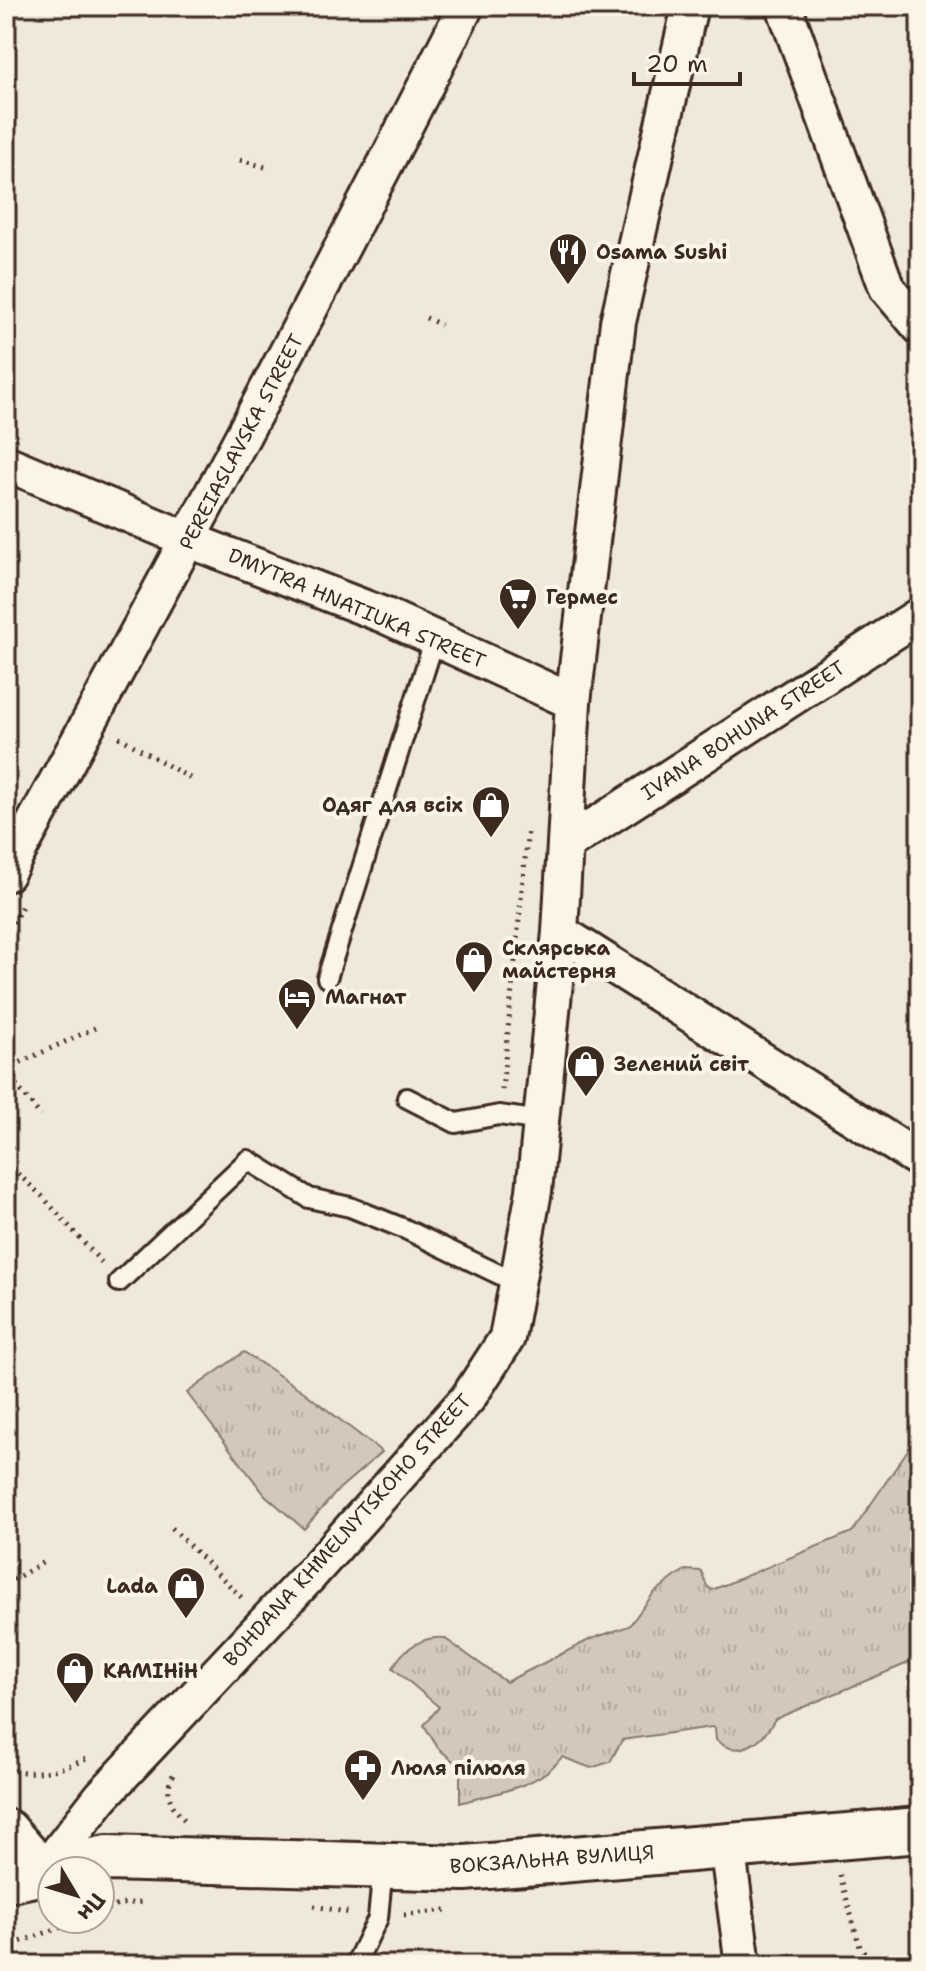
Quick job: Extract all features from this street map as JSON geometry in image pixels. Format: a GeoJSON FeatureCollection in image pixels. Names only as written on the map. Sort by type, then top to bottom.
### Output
{"type":"FeatureCollection","features":[{"type":"Feature","properties":{"kind":"main road","name":"ВОКЗАЛЬНА ВУЛИЦЯ"},"geometry":{"type":"LineString","coordinates":[[24,1876],[107,1858],[465,1868],[920,1830]]}},
{"type":"Feature","properties":{"kind":"main road"},"geometry":{"type":"LineString","coordinates":[[6,1832],[24,1876]]}},
{"type":"Feature","properties":{"kind":"street","name":"PEREIASLAVSKA STREET"},"geometry":{"type":"LineString","coordinates":[[16,887],[189,540],[330,276],[466,6]]}},
{"type":"Feature","properties":{"kind":"street"},"geometry":{"type":"LineString","coordinates":[[573,702],[618,322],[690,6]]}},
{"type":"Feature","properties":{"kind":"street"},"geometry":{"type":"LineString","coordinates":[[784,6],[887,288],[920,327]]}},
{"type":"Feature","properties":{"kind":"street","name":"DMYTRA HNATIUKA STREET"},"geometry":{"type":"LineString","coordinates":[[6,463],[189,540],[386,616],[573,702]]}},
{"type":"Feature","properties":{"kind":"street","name":"IVANA BOHUNA STREET"},"geometry":{"type":"LineString","coordinates":[[565,845],[920,615]]}},
{"type":"Feature","properties":{"kind":"street","name":"BOHDANA KHMELNYTSKOHO STREET"},"geometry":{"type":"LineString","coordinates":[[24,1876],[311,1574],[468,1398],[507,1338],[534,1191],[560,932],[573,702]]}},
{"type":"Feature","properties":{"kind":"street"},"geometry":{"type":"LineString","coordinates":[[560,932],[920,1160]]}},
{"type":"Feature","properties":{"kind":"street"},"geometry":{"type":"LineString","coordinates":[[727,1845],[743,1965]]}},
{"type":"Feature","properties":{"kind":"lane"},"geometry":{"type":"LineString","coordinates":[[327,978],[435,638]]}},
{"type":"Feature","properties":{"kind":"lane"},"geometry":{"type":"LineString","coordinates":[[407,1098],[456,1123],[499,1115],[541,1121]]}},
{"type":"Feature","properties":{"kind":"lane"},"geometry":{"type":"LineString","coordinates":[[119,1282],[248,1160],[309,1198],[350,1207],[405,1229],[517,1283]]}},
{"type":"Feature","properties":{"kind":"lane"},"geometry":{"type":"LineString","coordinates":[[355,1965],[378,1918],[383,1866]]}},
{"type":"Feature","properties":{"kind":"path"},"geometry":{"type":"LineString","coordinates":[[240,160],[265,167]]}},
{"type":"Feature","properties":{"kind":"path"},"geometry":{"type":"LineString","coordinates":[[426,318],[441,325]]}},
{"type":"Feature","properties":{"kind":"path"},"geometry":{"type":"LineString","coordinates":[[111,731],[193,780]]}},
{"type":"Feature","properties":{"kind":"path"},"geometry":{"type":"LineString","coordinates":[[499,1115],[529,822]]}},
{"type":"Feature","properties":{"kind":"path"},"geometry":{"type":"LineString","coordinates":[[6,937],[16,887]]}},
{"type":"Feature","properties":{"kind":"path"},"geometry":{"type":"LineString","coordinates":[[41,1116],[6,1071],[95,1028]]}},
{"type":"Feature","properties":{"kind":"path"},"geometry":{"type":"LineString","coordinates":[[6,1163],[42,1196],[119,1282]]}},
{"type":"Feature","properties":{"kind":"path"},"geometry":{"type":"LineString","coordinates":[[172,1528],[248,1603]]}},
{"type":"Feature","properties":{"kind":"path"},"geometry":{"type":"LineString","coordinates":[[6,1584],[47,1560]]}},
{"type":"Feature","properties":{"kind":"path"},"geometry":{"type":"LineString","coordinates":[[6,1769],[24,1774],[45,1773],[98,1754]]}},
{"type":"Feature","properties":{"kind":"path"},"geometry":{"type":"LineString","coordinates":[[181,1766],[167,1786],[173,1809],[186,1821]]}},
{"type":"Feature","properties":{"kind":"path"},"geometry":{"type":"LineString","coordinates":[[839,1870],[860,1947],[872,1965]]}},
{"type":"Feature","properties":{"kind":"path"},"geometry":{"type":"LineString","coordinates":[[6,1947],[39,1935]]}},
{"type":"Feature","properties":{"kind":"green space"},"geometry":{"type":"Polygon","coordinates":[[[244,1352],[304,1392],[382,1452],[339,1489],[304,1529],[265,1495],[187,1393],[244,1352]]]}},
{"type":"Feature","properties":{"kind":"green space"},"geometry":{"type":"Polygon","coordinates":[[[920,1432],[920,1658],[775,1719],[765,1734],[742,1748],[734,1749],[716,1740],[715,1728],[712,1727],[622,1740],[610,1762],[591,1768],[562,1757],[553,1767],[529,1782],[460,1803],[460,1767],[438,1748],[424,1725],[439,1707],[393,1668],[408,1650],[428,1639],[444,1638],[506,1682],[591,1639],[629,1626],[654,1593],[685,1570],[701,1571],[712,1590],[852,1532],[920,1432]]]}},
{"type":"Feature","properties":{"kind":"place","name":"Osama Sushi"},"geometry":{"type":"Point","coordinates":[568,286]}},
{"type":"Feature","properties":{"kind":"place","name":"Гермес"},"geometry":{"type":"Point","coordinates":[518,631]}},
{"type":"Feature","properties":{"kind":"place","name":"Одяг для всіх"},"geometry":{"type":"Point","coordinates":[491,839]}},
{"type":"Feature","properties":{"kind":"place","name":"Склярська майстерня"},"geometry":{"type":"Point","coordinates":[474,994]}},
{"type":"Feature","properties":{"kind":"place","name":"Магнат"},"geometry":{"type":"Point","coordinates":[297,1031]}},
{"type":"Feature","properties":{"kind":"place","name":"Зелений світ"},"geometry":{"type":"Point","coordinates":[586,1098]}},
{"type":"Feature","properties":{"kind":"place","name":"Lada"},"geometry":{"type":"Point","coordinates":[186,1620]}},
{"type":"Feature","properties":{"kind":"place","name":"КАМІНіН"},"geometry":{"type":"Point","coordinates":[75,1705]}},
{"type":"Feature","properties":{"kind":"place","name":"Люля пілюля"},"geometry":{"type":"Point","coordinates":[363,1802]}}]}
